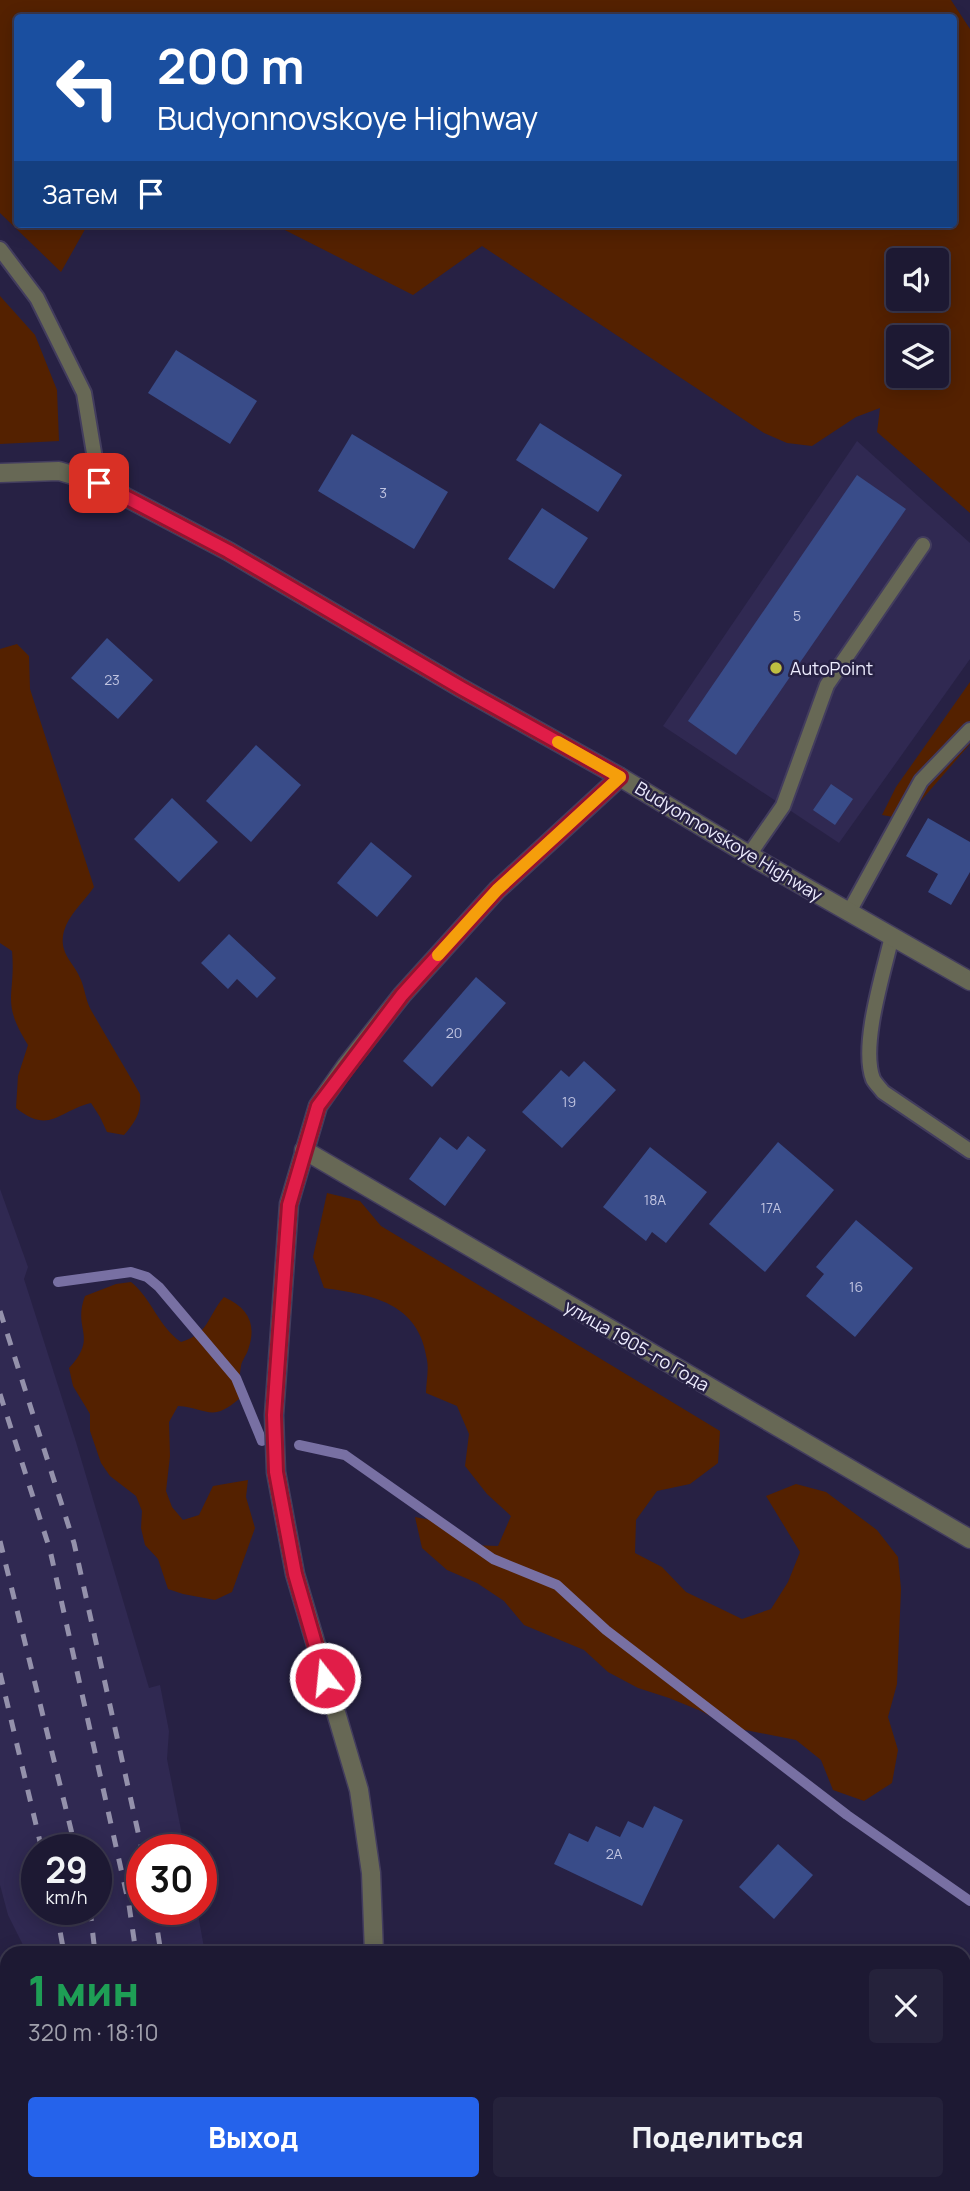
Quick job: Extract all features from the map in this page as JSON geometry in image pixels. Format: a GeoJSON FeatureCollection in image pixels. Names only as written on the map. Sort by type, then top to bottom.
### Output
{"type":"FeatureCollection","features":[{"type":"Feature","properties":{"kind":"street","name":"Budyonnovskoye Highway"},"geometry":{"type":"LineString","coordinates":[[0,473],[59,471],[99,483],[228,551],[970,981]]}},
{"type":"Feature","properties":{"kind":"street"},"geometry":{"type":"LineString","coordinates":[[374,1946],[371,1873],[359,1790],[295,1574],[276,1472],[274,1415],[289,1205],[318,1106],[402,995],[497,890],[620,777]]}},
{"type":"Feature","properties":{"kind":"street","name":"улица 1905-го Года"},"geometry":{"type":"LineString","coordinates":[[304,1150],[970,1539]]}},
{"type":"Feature","properties":{"kind":"lane"},"geometry":{"type":"LineString","coordinates":[[0,249],[37,298],[84,393],[99,483]]}},
{"type":"Feature","properties":{"kind":"lane"},"geometry":{"type":"LineString","coordinates":[[749,855],[783,806],[827,685],[923,545]]}},
{"type":"Feature","properties":{"kind":"lane"},"geometry":{"type":"LineString","coordinates":[[849,912],[921,781],[970,730]]}},
{"type":"Feature","properties":{"kind":"lane"},"geometry":{"type":"LineString","coordinates":[[892,936],[873,1016],[870,1059],[874,1080],[883,1092],[970,1151]]}},
{"type":"Feature","properties":{"kind":"shaded area"},"geometry":{"type":"Polygon","coordinates":[[[0,0],[951,0],[970,29],[970,513],[877,432],[880,408],[856,417],[812,446],[787,443],[764,433],[482,246],[413,295],[281,228],[957,228],[957,14],[14,14],[14,227],[0,213],[0,0]]]}},
{"type":"Feature","properties":{"kind":"shaded area"},"geometry":{"type":"Polygon","coordinates":[[[16,228],[86,228],[61,272],[16,228]]]}},
{"type":"Feature","properties":{"kind":"shaded area"},"geometry":{"type":"Polygon","coordinates":[[[0,296],[35,335],[57,390],[59,441],[0,444],[0,296]]]}},
{"type":"Feature","properties":{"kind":"shaded area"},"geometry":{"type":"Polygon","coordinates":[[[857,441],[970,543],[970,659],[839,843],[663,726],[857,441]]]}},
{"type":"Feature","properties":{"kind":"shaded area"},"geometry":{"type":"Polygon","coordinates":[[[17,644],[29,656],[30,689],[94,887],[66,925],[63,946],[81,980],[91,1010],[140,1094],[137,1116],[124,1135],[107,1132],[91,1103],[46,1120],[37,1120],[16,1108],[18,1076],[28,1045],[19,1030],[12,1008],[12,951],[0,943],[0,649],[17,644]]]}},
{"type":"Feature","properties":{"kind":"shaded area"},"geometry":{"type":"Polygon","coordinates":[[[970,682],[970,744],[905,819],[882,815],[896,787],[970,682]]]}},
{"type":"Feature","properties":{"kind":"shaded area"},"geometry":{"type":"Polygon","coordinates":[[[0,1189],[28,1267],[24,1279],[149,1688],[160,1685],[169,1731],[167,1759],[182,1834],[126,1834],[126,1925],[200,1925],[204,1946],[24,1946],[8,1915],[0,1885],[0,1189]]]}},
{"type":"Feature","properties":{"kind":"shaded area"},"geometry":{"type":"Polygon","coordinates":[[[327,1193],[360,1201],[381,1226],[720,1431],[718,1463],[690,1484],[657,1491],[636,1520],[635,1553],[662,1567],[686,1592],[742,1619],[771,1609],[788,1582],[800,1552],[766,1496],[796,1484],[826,1492],[877,1530],[898,1557],[901,1589],[897,1684],[888,1717],[898,1750],[892,1783],[864,1801],[833,1790],[821,1760],[796,1740],[730,1727],[701,1711],[638,1688],[608,1672],[584,1650],[524,1625],[504,1601],[477,1583],[447,1570],[422,1548],[415,1517],[446,1523],[469,1545],[498,1546],[511,1516],[487,1494],[465,1466],[469,1434],[457,1406],[426,1393],[427,1360],[414,1325],[404,1314],[376,1299],[324,1288],[313,1257],[327,1193]]]}},
{"type":"Feature","properties":{"kind":"shaded area"},"geometry":{"type":"Polygon","coordinates":[[[131,1282],[166,1328],[181,1342],[203,1329],[224,1297],[240,1306],[251,1325],[251,1341],[241,1366],[239,1399],[215,1412],[178,1406],[169,1422],[170,1456],[166,1491],[172,1507],[183,1520],[199,1515],[213,1486],[248,1480],[246,1497],[255,1528],[232,1592],[215,1600],[168,1589],[158,1559],[145,1545],[141,1528],[142,1511],[136,1496],[110,1476],[101,1463],[90,1431],[90,1414],[73,1386],[69,1368],[78,1357],[84,1340],[81,1317],[85,1296],[116,1284],[131,1282]]]}},
{"type":"Feature","properties":{"kind":"building"},"geometry":{"type":"Polygon","coordinates":[[[176,350],[257,401],[230,444],[148,393],[176,350]]]}},
{"type":"Feature","properties":{"kind":"building"},"geometry":{"type":"Polygon","coordinates":[[[540,423],[622,475],[598,512],[516,460],[540,423]]]}},
{"type":"Feature","properties":{"kind":"building"},"geometry":{"type":"Polygon","coordinates":[[[352,434],[448,492],[414,549],[318,491],[352,434]]]}},
{"type":"Feature","properties":{"kind":"building"},"geometry":{"type":"Polygon","coordinates":[[[857,475],[906,509],[736,755],[688,721],[857,475]]]}},
{"type":"Feature","properties":{"kind":"building"},"geometry":{"type":"Polygon","coordinates":[[[542,508],[588,538],[554,589],[508,559],[542,508]]]}},
{"type":"Feature","properties":{"kind":"building"},"geometry":{"type":"Polygon","coordinates":[[[107,638],[153,680],[118,719],[71,678],[107,638]]]}},
{"type":"Feature","properties":{"kind":"building"},"geometry":{"type":"Polygon","coordinates":[[[256,745],[301,785],[251,842],[206,801],[256,745]]]}},
{"type":"Feature","properties":{"kind":"building"},"geometry":{"type":"Polygon","coordinates":[[[831,784],[853,799],[835,825],[813,810],[831,784]]]}},
{"type":"Feature","properties":{"kind":"building"},"geometry":{"type":"Polygon","coordinates":[[[172,798],[218,842],[179,882],[134,839],[172,798]]]}},
{"type":"Feature","properties":{"kind":"building"},"geometry":{"type":"Polygon","coordinates":[[[928,818],[970,842],[970,872],[951,905],[928,892],[938,874],[906,856],[928,818]]]}},
{"type":"Feature","properties":{"kind":"building"},"geometry":{"type":"Polygon","coordinates":[[[371,842],[412,876],[377,917],[337,883],[371,842]]]}},
{"type":"Feature","properties":{"kind":"building"},"geometry":{"type":"Polygon","coordinates":[[[229,934],[276,978],[257,998],[237,979],[228,989],[201,963],[229,934]]]}},
{"type":"Feature","properties":{"kind":"building"},"geometry":{"type":"Polygon","coordinates":[[[476,977],[506,1003],[432,1087],[403,1061],[476,977]]]}},
{"type":"Feature","properties":{"kind":"building"},"geometry":{"type":"Polygon","coordinates":[[[584,1061],[616,1090],[562,1148],[522,1112],[561,1070],[569,1077],[584,1061]]]}},
{"type":"Feature","properties":{"kind":"building"},"geometry":{"type":"Polygon","coordinates":[[[468,1136],[486,1150],[445,1206],[409,1179],[440,1137],[457,1150],[468,1136]]]}},
{"type":"Feature","properties":{"kind":"building"},"geometry":{"type":"Polygon","coordinates":[[[778,1142],[834,1190],[765,1272],[709,1224],[778,1142]]]}},
{"type":"Feature","properties":{"kind":"building"},"geometry":{"type":"Polygon","coordinates":[[[650,1147],[707,1192],[666,1243],[652,1232],[646,1241],[603,1207],[650,1147]]]}},
{"type":"Feature","properties":{"kind":"building"},"geometry":{"type":"Polygon","coordinates":[[[856,1220],[913,1268],[855,1337],[806,1296],[824,1274],[816,1267],[856,1220]]]}},
{"type":"Feature","properties":{"kind":"building"},"geometry":{"type":"Polygon","coordinates":[[[654,1806],[683,1820],[642,1906],[554,1864],[569,1833],[588,1842],[596,1826],[620,1837],[628,1821],[643,1828],[654,1806]]]}},
{"type":"Feature","properties":{"kind":"building"},"geometry":{"type":"Polygon","coordinates":[[[778,1844],[813,1875],[774,1919],[739,1887],[778,1844]]]}},
{"type":"Feature","properties":{"kind":"waterway"},"geometry":{"type":"LineString","coordinates":[[58,1282],[131,1272],[147,1277],[159,1287],[236,1378],[262,1441]]}},
{"type":"Feature","properties":{"kind":"waterway"},"geometry":{"type":"LineString","coordinates":[[299,1445],[345,1455],[493,1559],[557,1585],[606,1630],[847,1815],[970,1901]]}},
{"type":"Feature","properties":{"kind":"railway"},"geometry":{"type":"LineString","coordinates":[[0,1311],[74,1543],[138,1834]]}},
{"type":"Feature","properties":{"kind":"railway"},"geometry":{"type":"LineString","coordinates":[[0,1394],[50,1550],[129,1905],[135,1946]]}},
{"type":"Feature","properties":{"kind":"railway"},"geometry":{"type":"LineString","coordinates":[[0,1541],[72,1834]]}},
{"type":"Feature","properties":{"kind":"railway"},"geometry":{"type":"LineString","coordinates":[[0,1673],[38,1834]]}},
{"type":"Feature","properties":{"kind":"railway"},"geometry":{"type":"LineString","coordinates":[[59,1925],[63,1946]]}},
{"type":"Feature","properties":{"kind":"railway"},"geometry":{"type":"LineString","coordinates":[[92,1925],[94,1946]]}},
{"type":"Feature","properties":{"kind":"railway"},"geometry":{"type":"LineString","coordinates":[[157,1925],[160,1946]]}},
{"type":"Feature","properties":{"kind":"slow traffic"},"geometry":{"type":"LineString","coordinates":[[438,955],[497,890],[620,777],[558,742]]}},
{"type":"Feature","properties":{"kind":"place","name":"AutoPoint"},"geometry":{"type":"Point","coordinates":[776,668]}},
{"type":"Feature","properties":{"kind":"route"},"geometry":{"type":"LineString","coordinates":[[99,483],[228,551],[461,688],[620,777],[497,890],[402,995],[318,1106],[289,1205],[274,1415],[276,1472],[295,1574],[325,1678]]}}]}
